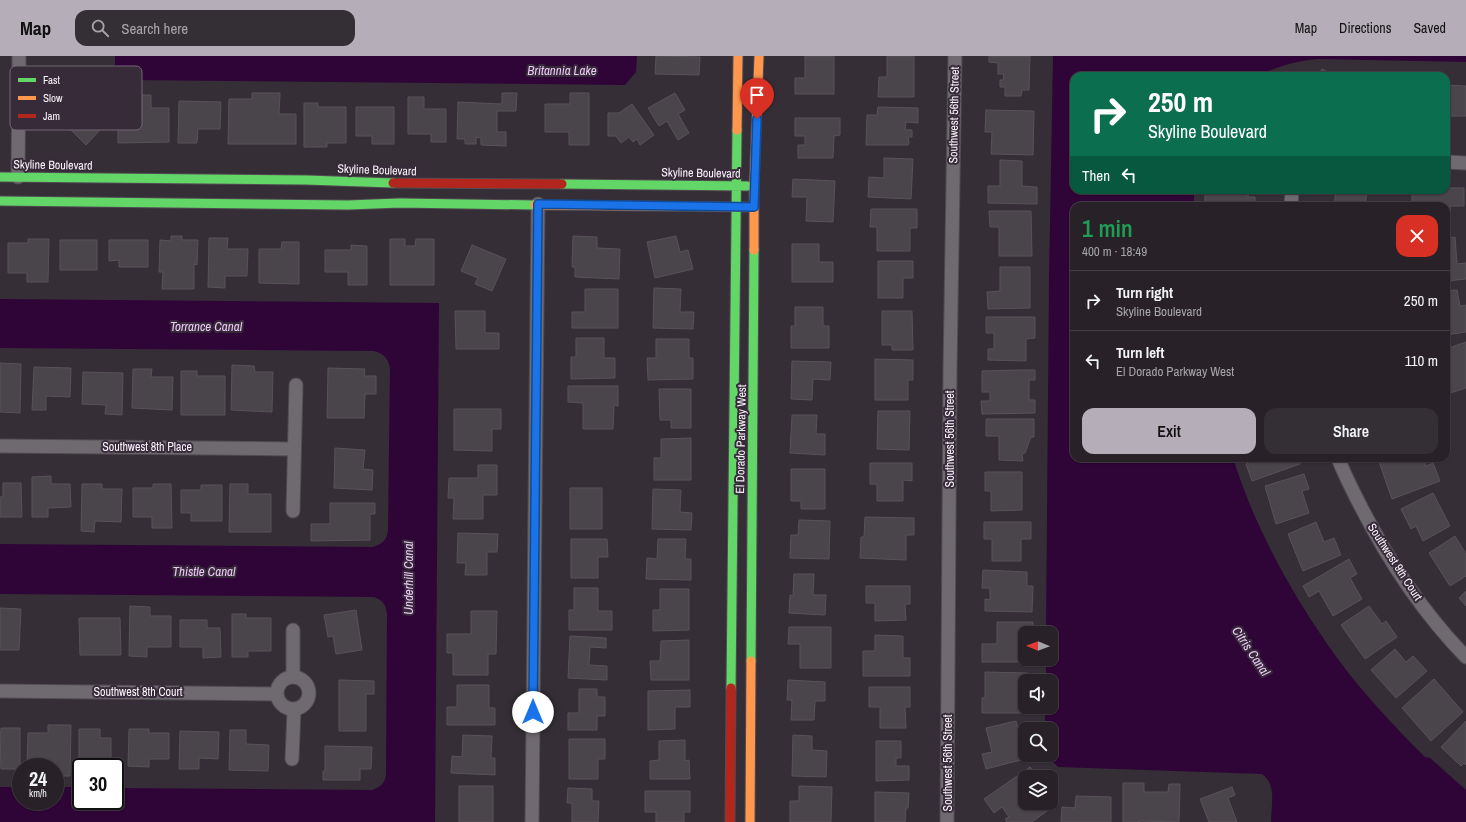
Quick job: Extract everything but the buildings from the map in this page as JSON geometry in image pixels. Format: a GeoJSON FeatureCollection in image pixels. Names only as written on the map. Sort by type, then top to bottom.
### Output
{"type":"FeatureCollection","features":[{"type":"Feature","properties":{"kind":"street"},"geometry":{"type":"LineString","coordinates":[[19,56],[19,66]]}},
{"type":"Feature","properties":{"kind":"street","name":"El Dorado Parkway West"},"geometry":{"type":"LineString","coordinates":[[730,822],[738,56]]}},
{"type":"Feature","properties":{"kind":"street","name":"El Dorado Parkway West"},"geometry":{"type":"LineString","coordinates":[[750,822],[754,186],[759,56]]}},
{"type":"Feature","properties":{"kind":"street","name":"Southwest 56th Street"},"geometry":{"type":"LineString","coordinates":[[947,822],[950,370],[955,56]]}},
{"type":"Feature","properties":{"kind":"street"},"geometry":{"type":"LineString","coordinates":[[16,202],[18,130]]}},
{"type":"Feature","properties":{"kind":"street"},"geometry":{"type":"LineString","coordinates":[[1450,162],[1466,163]]}},
{"type":"Feature","properties":{"kind":"street","name":"Skyline Boulevard"},"geometry":{"type":"LineString","coordinates":[[0,177],[538,194],[754,207]]}},
{"type":"Feature","properties":{"kind":"street","name":"Skyline Boulevard"},"geometry":{"type":"LineString","coordinates":[[0,201],[348,205],[538,194],[754,186]]}},
{"type":"Feature","properties":{"kind":"street"},"geometry":{"type":"LineString","coordinates":[[532,822],[538,194]]}},
{"type":"Feature","properties":{"kind":"street"},"geometry":{"type":"LineString","coordinates":[[293,511],[296,385]]}},
{"type":"Feature","properties":{"kind":"street","name":"Southwest 8th Place"},"geometry":{"type":"LineString","coordinates":[[0,446],[294,449]]}},
{"type":"Feature","properties":{"kind":"street","name":"Southwest 9th Court"},"geometry":{"type":"LineString","coordinates":[[1340,462],[1372,530],[1391,561],[1432,618],[1466,657]]}},
{"type":"Feature","properties":{"kind":"street"},"geometry":{"type":"LineString","coordinates":[[293,630],[293,677]]}},
{"type":"Feature","properties":{"kind":"street"},"geometry":{"type":"LineString","coordinates":[[293,677],[303,681],[309,690],[308,701],[304,706],[294,710],[280,704],[277,694],[280,684],[288,678],[293,677]]}},
{"type":"Feature","properties":{"kind":"street","name":"Southwest 8th Court"},"geometry":{"type":"LineString","coordinates":[[0,691],[277,694]]}},
{"type":"Feature","properties":{"kind":"street"},"geometry":{"type":"LineString","coordinates":[[292,759],[294,710]]}},
{"type":"Feature","properties":{"kind":"water","name":"Britannia Lake"},"geometry":{"type":"Polygon","coordinates":[[[115,56],[637,56],[636,72],[625,85],[142,80],[142,66],[115,66],[115,56]]]}},
{"type":"Feature","properties":{"kind":"water","name":"Citris Canal"},"geometry":{"type":"Polygon","coordinates":[[[1053,56],[1466,56],[1466,62],[1318,59],[1287,64],[1266,72],[1070,72],[1070,194],[1194,194],[1194,202],[1070,202],[1070,462],[1234,462],[1252,510],[1276,560],[1304,609],[1335,655],[1378,708],[1425,757],[1430,758],[1466,790],[1466,822],[1271,822],[1272,796],[1270,784],[1267,778],[1262,774],[1058,767],[1053,762],[1058,762],[1058,722],[1045,722],[1045,714],[1058,714],[1058,674],[1046,674],[1046,666],[1058,666],[1058,626],[1046,626],[1049,278],[1053,56]]]}},
{"type":"Feature","properties":{"kind":"water"},"geometry":{"type":"Polygon","coordinates":[[[0,299],[439,303],[435,822],[0,822],[0,787],[12,787],[12,810],[64,810],[64,787],[72,787],[72,810],[124,810],[124,788],[372,790],[378,788],[382,784],[385,780],[386,774],[387,614],[385,605],[382,601],[374,597],[0,594],[0,544],[376,546],[385,539],[388,530],[390,368],[385,357],[374,351],[0,348],[0,299]]]}},
{"type":"Feature","properties":{"kind":"traffic: fast"},"geometry":{"type":"LineString","coordinates":[[731,688],[737,130]]}},
{"type":"Feature","properties":{"kind":"traffic: fast"},"geometry":{"type":"LineString","coordinates":[[0,177],[306,180],[393,183]]}},
{"type":"Feature","properties":{"kind":"traffic: fast"},"geometry":{"type":"LineString","coordinates":[[562,184],[747,186]]}},
{"type":"Feature","properties":{"kind":"traffic: fast"},"geometry":{"type":"LineString","coordinates":[[0,201],[348,205],[400,203],[535,205]]}},
{"type":"Feature","properties":{"kind":"traffic: fast"},"geometry":{"type":"LineString","coordinates":[[751,661],[754,250]]}},
{"type":"Feature","properties":{"kind":"traffic: slow"},"geometry":{"type":"LineString","coordinates":[[737,130],[738,56]]}},
{"type":"Feature","properties":{"kind":"traffic: slow"},"geometry":{"type":"LineString","coordinates":[[754,250],[754,186],[759,56]]}},
{"type":"Feature","properties":{"kind":"traffic: slow"},"geometry":{"type":"LineString","coordinates":[[535,205],[747,207]]}},
{"type":"Feature","properties":{"kind":"traffic: slow"},"geometry":{"type":"LineString","coordinates":[[750,822],[751,661]]}},
{"type":"Feature","properties":{"kind":"traffic: jam"},"geometry":{"type":"LineString","coordinates":[[393,183],[562,184]]}},
{"type":"Feature","properties":{"kind":"traffic: jam"},"geometry":{"type":"LineString","coordinates":[[730,822],[731,688]]}},
{"type":"Feature","properties":{"kind":"route"},"geometry":{"type":"LineString","coordinates":[[533,712],[538,204],[754,207],[757,119]]}},
{"type":"Feature","properties":{"kind":"water label","name":"Torrance Canal"},"geometry":{"type":"Point","coordinates":[206,326]}},
{"type":"Feature","properties":{"kind":"water label","name":"Thistle Canal"},"geometry":{"type":"Point","coordinates":[204,571]}},
{"type":"Feature","properties":{"kind":"water label","name":"Underhill Canal"},"geometry":{"type":"Point","coordinates":[408,578]}}]}
